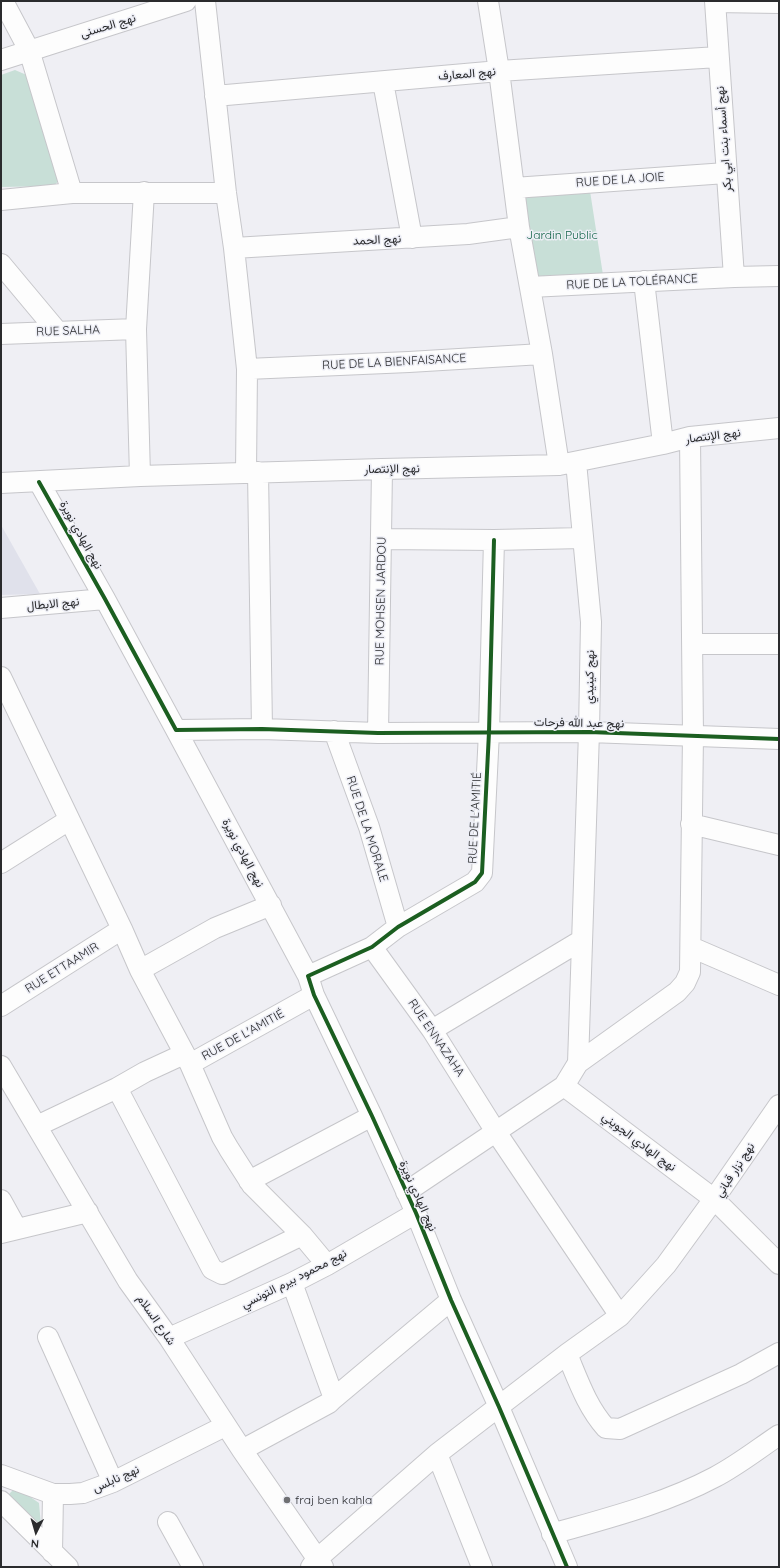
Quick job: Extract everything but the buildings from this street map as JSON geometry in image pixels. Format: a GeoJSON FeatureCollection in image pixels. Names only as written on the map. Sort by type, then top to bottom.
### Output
{"type":"FeatureCollection","features":[{"type":"Feature","properties":{"kind":"street"},"geometry":{"type":"LineString","coordinates":[[3,1],[29,50],[72,193]]}},
{"type":"Feature","properties":{"kind":"street","name":"نهج الحسنى"},"geometry":{"type":"LineString","coordinates":[[1,60],[186,1]]}},
{"type":"Feature","properties":{"kind":"street"},"geometry":{"type":"LineString","coordinates":[[205,1],[226,193],[234,248],[246,369],[252,473],[262,730]]}},
{"type":"Feature","properties":{"kind":"street","name":"نهج كينيدي"},"geometry":{"type":"LineString","coordinates":[[488,1],[500,71],[519,228],[542,354],[568,464],[583,538],[591,622],[589,732],[578,1063]]}},
{"type":"Feature","properties":{"kind":"street"},"geometry":{"type":"LineString","coordinates":[[715,2],[779,3]]}},
{"type":"Feature","properties":{"kind":"street","name":"نهج أسماء بنت ابي بكر"},"geometry":{"type":"LineString","coordinates":[[715,2],[734,277]]}},
{"type":"Feature","properties":{"kind":"street","name":"نهج المعارف"},"geometry":{"type":"LineString","coordinates":[[215,96],[500,71],[718,57]]}},
{"type":"Feature","properties":{"kind":"street"},"geometry":{"type":"LineString","coordinates":[[383,82],[412,238]]}},
{"type":"Feature","properties":{"kind":"street","name":"RUE DE LA JOIE"},"geometry":{"type":"LineString","coordinates":[[514,188],[726,173]]}},
{"type":"Feature","properties":{"kind":"street"},"geometry":{"type":"LineString","coordinates":[[140,476],[136,329],[144,192]]}},
{"type":"Feature","properties":{"kind":"street"},"geometry":{"type":"LineString","coordinates":[[1,200],[72,193],[226,193]]}},
{"type":"Feature","properties":{"kind":"street","name":"نهج الحمد"},"geometry":{"type":"LineString","coordinates":[[234,248],[412,238],[468,234],[519,228]]}},
{"type":"Feature","properties":{"kind":"street"},"geometry":{"type":"LineString","coordinates":[[1,264],[57,331]]}},
{"type":"Feature","properties":{"kind":"street","name":"RUE DE LA TOLÉRANCE"},"geometry":{"type":"LineString","coordinates":[[530,287],[779,276]]}},
{"type":"Feature","properties":{"kind":"street"},"geometry":{"type":"LineString","coordinates":[[644,281],[663,444]]}},
{"type":"Feature","properties":{"kind":"street","name":"RUE SALHA"},"geometry":{"type":"LineString","coordinates":[[1,334],[136,329]]}},
{"type":"Feature","properties":{"kind":"street","name":"RUE DE LA BIENFAISANCE"},"geometry":{"type":"LineString","coordinates":[[246,369],[542,354]]}},
{"type":"Feature","properties":{"kind":"street","name":"نهج الإنتصار"},"geometry":{"type":"LineString","coordinates":[[1,483],[140,476],[568,464],[690,437],[779,428]]}},
{"type":"Feature","properties":{"kind":"street"},"geometry":{"type":"LineString","coordinates":[[406,1192],[564,1086],[578,1063],[677,992],[685,983],[690,972],[693,644],[690,437]]}},
{"type":"Feature","properties":{"kind":"street","name":"RUE MOHSEN JARDOU"},"geometry":{"type":"LineString","coordinates":[[378,733],[382,469]]}},
{"type":"Feature","properties":{"kind":"street","name":"نهج الهادي نويرة"},"geometry":{"type":"LineString","coordinates":[[39,482],[105,599],[308,976]]}},
{"type":"Feature","properties":{"kind":"street"},"geometry":{"type":"LineString","coordinates":[[382,539],[494,540],[583,538]]}},
{"type":"Feature","properties":{"kind":"street","name":"RUE DE L'AMITIÉ"},"geometry":{"type":"LineString","coordinates":[[308,976],[372,947],[398,927],[475,882],[482,873],[489,732],[494,540]]}},
{"type":"Feature","properties":{"kind":"street","name":"نهج الابطال"},"geometry":{"type":"LineString","coordinates":[[1,608],[105,599]]}},
{"type":"Feature","properties":{"kind":"street"},"geometry":{"type":"LineString","coordinates":[[693,644],[779,644]]}},
{"type":"Feature","properties":{"kind":"street"},"geometry":{"type":"LineString","coordinates":[[1,677],[122,929],[140,970],[187,1059],[222,1137],[249,1182],[302,1235],[327,1265]]}},
{"type":"Feature","properties":{"kind":"street","name":"نهج عبد الله فرحات"},"geometry":{"type":"LineString","coordinates":[[176,730],[334,731],[378,733],[589,732],[779,739]]}},
{"type":"Feature","properties":{"kind":"street","name":"RUE DE LA MORALE"},"geometry":{"type":"LineString","coordinates":[[334,731],[369,827],[398,927]]}},
{"type":"Feature","properties":{"kind":"street"},"geometry":{"type":"LineString","coordinates":[[1,863],[69,820]]}},
{"type":"Feature","properties":{"kind":"street"},"geometry":{"type":"LineString","coordinates":[[691,824],[779,845]]}},
{"type":"Feature","properties":{"kind":"street"},"geometry":{"type":"LineString","coordinates":[[140,970],[215,928],[271,905]]}},
{"type":"Feature","properties":{"kind":"street","name":"RUE ETTAAMIR"},"geometry":{"type":"LineString","coordinates":[[1,1006],[122,929]]}},
{"type":"Feature","properties":{"kind":"street"},"geometry":{"type":"LineString","coordinates":[[432,1030],[582,940]]}},
{"type":"Feature","properties":{"kind":"street","name":"RUE ENNAZAHA"},"geometry":{"type":"LineString","coordinates":[[372,947],[432,1030],[496,1132],[620,1316]]}},
{"type":"Feature","properties":{"kind":"street"},"geometry":{"type":"LineString","coordinates":[[691,947],[779,985]]}},
{"type":"Feature","properties":{"kind":"street"},"geometry":{"type":"LineString","coordinates":[[308,976],[314,995]]}},
{"type":"Feature","properties":{"kind":"street","name":"نهج الهادي نويرة"},"geometry":{"type":"LineString","coordinates":[[314,995],[372,1116],[416,1213],[451,1300],[499,1407],[567,1567]]}},
{"type":"Feature","properties":{"kind":"street","name":"RUE DE L'AMITIÉ"},"geometry":{"type":"LineString","coordinates":[[37,1126],[117,1088],[144,1072],[187,1059],[314,995]]}},
{"type":"Feature","properties":{"kind":"street","name":"شارع السلام"},"geometry":{"type":"LineString","coordinates":[[2,1069],[128,1281],[169,1338],[225,1426],[317,1564]]}},
{"type":"Feature","properties":{"kind":"street","name":"نهج الهادي الجويني"},"geometry":{"type":"LineString","coordinates":[[564,1086],[714,1199]]}},
{"type":"Feature","properties":{"kind":"street"},"geometry":{"type":"LineString","coordinates":[[117,1088],[212,1269],[222,1274],[302,1235]]}},
{"type":"Feature","properties":{"kind":"street","name":"نهج نزار قباني"},"geometry":{"type":"LineString","coordinates":[[779,1105],[714,1199],[779,1264]]}},
{"type":"Feature","properties":{"kind":"street"},"geometry":{"type":"LineString","coordinates":[[249,1182],[372,1116]]}},
{"type":"Feature","properties":{"kind":"street"},"geometry":{"type":"LineString","coordinates":[[317,1564],[437,1454],[567,1354],[620,1316],[666,1265],[714,1199]]}},
{"type":"Feature","properties":{"kind":"street"},"geometry":{"type":"LineString","coordinates":[[1,1200],[9,1231],[88,1212]]}},
{"type":"Feature","properties":{"kind":"street","name":"نهج محمود بيرم التونسي"},"geometry":{"type":"LineString","coordinates":[[169,1338],[292,1283],[327,1265],[416,1213]]}},
{"type":"Feature","properties":{"kind":"street"},"geometry":{"type":"LineString","coordinates":[[292,1283],[333,1399]]}},
{"type":"Feature","properties":{"kind":"street"},"geometry":{"type":"LineString","coordinates":[[242,1450],[329,1403],[451,1300]]}},
{"type":"Feature","properties":{"kind":"street"},"geometry":{"type":"LineString","coordinates":[[48,1337],[113,1482]]}},
{"type":"Feature","properties":{"kind":"street"},"geometry":{"type":"LineString","coordinates":[[567,1354],[588,1403],[596,1417],[606,1428],[620,1429],[741,1374],[779,1353]]}},
{"type":"Feature","properties":{"kind":"street","name":"نهج نابلس"},"geometry":{"type":"LineString","coordinates":[[1,1475],[53,1494],[83,1493],[113,1482],[225,1426]]}},
{"type":"Feature","properties":{"kind":"street"},"geometry":{"type":"LineString","coordinates":[[552,1534],[630,1512],[686,1490],[716,1476],[779,1435]]}},
{"type":"Feature","properties":{"kind":"street"},"geometry":{"type":"LineString","coordinates":[[437,1454],[482,1567]]}},
{"type":"Feature","properties":{"kind":"street"},"geometry":{"type":"LineString","coordinates":[[52,1552],[53,1494]]}},
{"type":"Feature","properties":{"kind":"street"},"geometry":{"type":"LineString","coordinates":[[1,1501],[68,1567]]}},
{"type":"Feature","properties":{"kind":"street"},"geometry":{"type":"LineString","coordinates":[[168,1522],[193,1567]]}},
{"type":"Feature","properties":{"kind":"shaded area"},"geometry":{"type":"Polygon","coordinates":[[[1,525],[40,594],[1,595],[1,525]]]}},
{"type":"Feature","properties":{"kind":"green space"},"geometry":{"type":"Polygon","coordinates":[[[15,70],[29,76],[60,179],[54,186],[1,187],[1,75],[15,70]]]}},
{"type":"Feature","properties":{"kind":"green space","name":"Jardin Public"},"geometry":{"type":"Polygon","coordinates":[[[590,191],[603,275],[536,286],[522,195],[590,191]]]}},
{"type":"Feature","properties":{"kind":"green space"},"geometry":{"type":"Polygon","coordinates":[[[16,1487],[39,1503],[42,1536],[6,1497],[16,1487]]]}},
{"type":"Feature","properties":{"kind":"cycle path"},"geometry":{"type":"LineString","coordinates":[[39,482],[176,730],[262,729],[378,733],[589,732],[779,739]]}},
{"type":"Feature","properties":{"kind":"cycle path"},"geometry":{"type":"LineString","coordinates":[[494,540],[489,732],[482,873],[475,882],[398,927],[372,947],[308,976],[314,995],[372,1116],[416,1213],[451,1300],[499,1407],[567,1567]]}},
{"type":"Feature","properties":{"kind":"place","name":"fraj ben kahla"},"geometry":{"type":"Point","coordinates":[287,1500]}}]}
